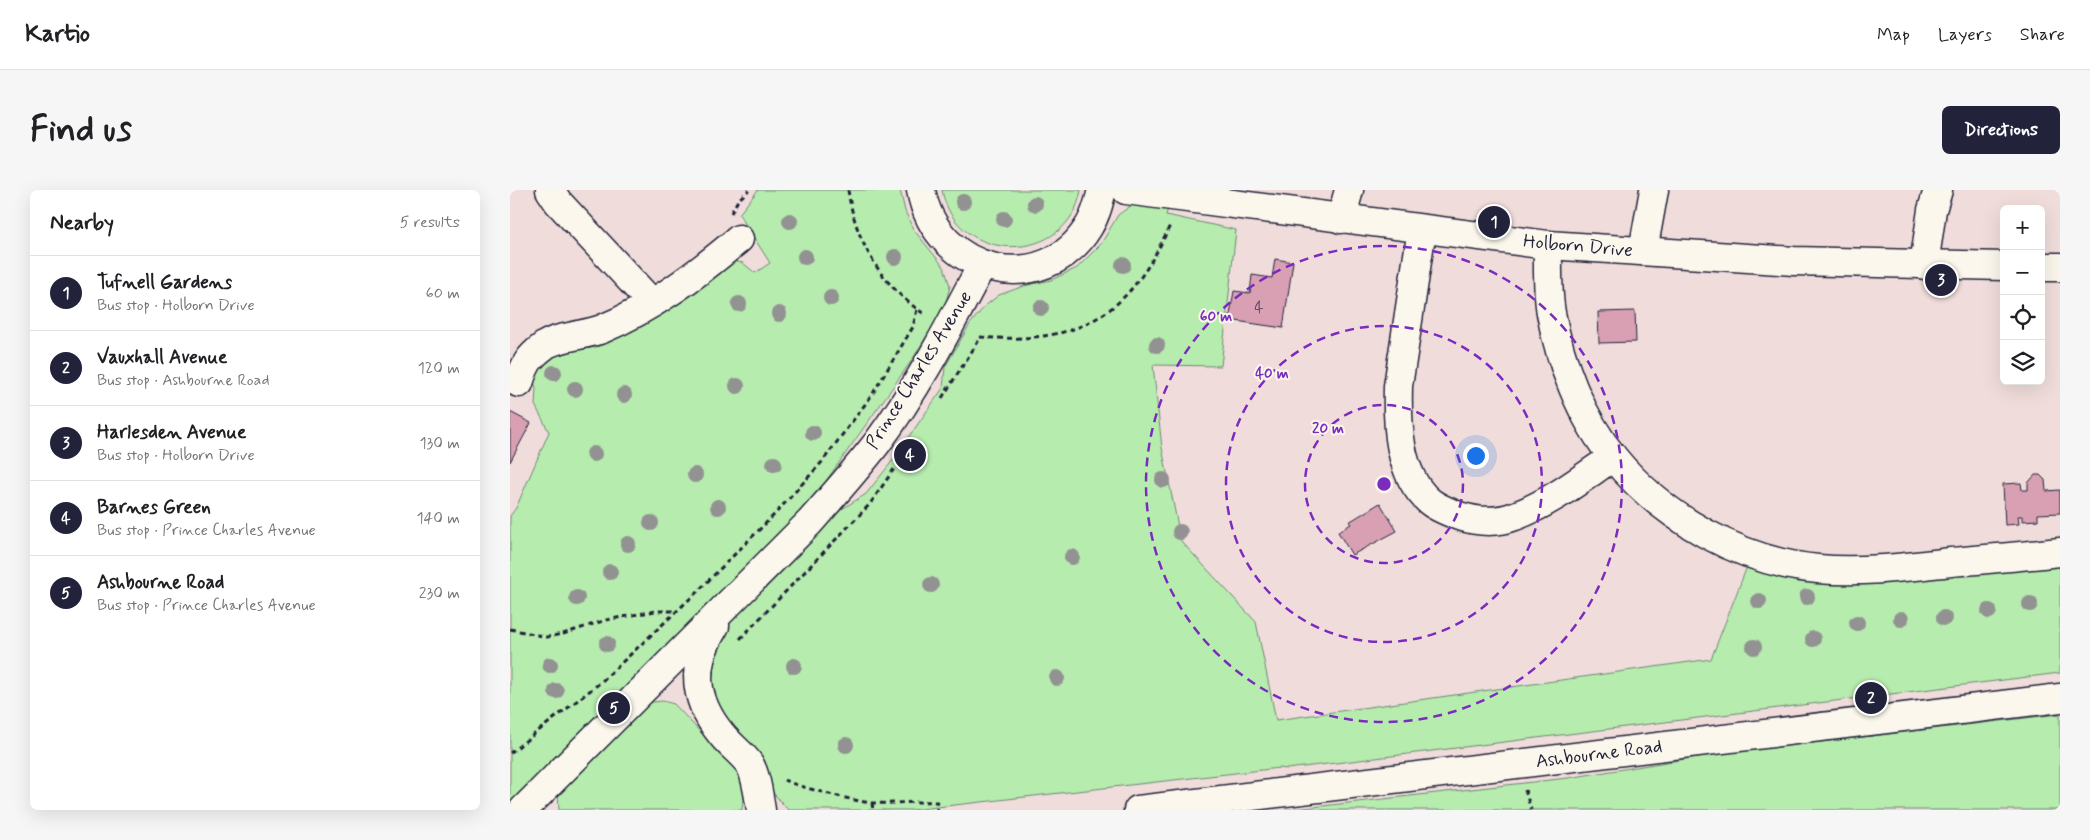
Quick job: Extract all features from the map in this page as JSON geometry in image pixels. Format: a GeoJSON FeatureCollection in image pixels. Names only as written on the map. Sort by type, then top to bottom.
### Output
{"type":"FeatureCollection","features":[{"type":"Feature","properties":{"kind":"main road"},"geometry":{"type":"LineString","coordinates":[[550,190],[558,202],[652,303]]}},
{"type":"Feature","properties":{"kind":"main road"},"geometry":{"type":"LineString","coordinates":[[921,190],[926,211],[935,229],[948,244],[964,256],[982,265],[1002,269],[1023,269],[1042,264],[1061,255],[1077,242],[1089,226],[1098,207],[1102,190]]}},
{"type":"Feature","properties":{"kind":"main road","name":"Holborn Drive"},"geometry":{"type":"LineString","coordinates":[[1126,190],[1548,245],[1794,261],[2000,266]]}},
{"type":"Feature","properties":{"kind":"main road"},"geometry":{"type":"LineString","coordinates":[[1341,219],[1349,190]]}},
{"type":"Feature","properties":{"kind":"main road"},"geometry":{"type":"LineString","coordinates":[[1642,251],[1654,190]]}},
{"type":"Feature","properties":{"kind":"main road"},"geometry":{"type":"LineString","coordinates":[[1924,265],[1932,210],[1938,190]]}},
{"type":"Feature","properties":{"kind":"main road"},"geometry":{"type":"LineString","coordinates":[[1422,229],[1398,386],[1397,412],[1405,460],[1413,482],[1429,501],[1446,511],[1466,518],[1484,521],[1500,520],[1532,509],[1613,457]]}},
{"type":"Feature","properties":{"kind":"main road"},"geometry":{"type":"LineString","coordinates":[[519,383],[526,362],[546,344],[602,329],[652,303],[697,274],[739,239]]}},
{"type":"Feature","properties":{"kind":"main road"},"geometry":{"type":"LineString","coordinates":[[1548,245],[1548,291],[1559,346],[1582,407],[1613,457],[1639,484],[1683,520],[1725,543],[1770,559],[1816,568],[1866,570],[2060,552]]}},
{"type":"Feature","properties":{"kind":"main road","name":"Prince Charles Avenue"},"geometry":{"type":"LineString","coordinates":[[534,805],[810,522],[877,442],[946,334],[982,265]]}},
{"type":"Feature","properties":{"kind":"main road"},"geometry":{"type":"LineString","coordinates":[[2045,267],[2060,267]]}},
{"type":"Feature","properties":{"kind":"main road","name":"Prince Charles Avenue"},"geometry":{"type":"LineString","coordinates":[[729,604],[710,633],[700,656],[697,686],[705,710],[714,724],[750,764],[761,810]]}},
{"type":"Feature","properties":{"kind":"main road","name":"Ashbourne Road"},"geometry":{"type":"LineString","coordinates":[[1138,810],[2060,698]]}},
{"type":"Feature","properties":{"kind":"path"},"geometry":{"type":"LineString","coordinates":[[510,753],[600,682],[775,514],[822,462],[872,395],[913,327],[916,308]]}},
{"type":"Feature","properties":{"kind":"path"},"geometry":{"type":"LineString","coordinates":[[941,400],[981,337]]}},
{"type":"Feature","properties":{"kind":"path"},"geometry":{"type":"LineString","coordinates":[[735,644],[864,510],[897,464]]}},
{"type":"Feature","properties":{"kind":"path"},"geometry":{"type":"LineString","coordinates":[[510,628],[547,637],[563,634],[606,620],[655,611],[676,611]]}},
{"type":"Feature","properties":{"kind":"path"},"geometry":{"type":"LineString","coordinates":[[779,775],[785,781],[872,803],[937,802],[937,810]]}},
{"type":"Feature","properties":{"kind":"path"},"geometry":{"type":"LineString","coordinates":[[872,803],[872,810]]}},
{"type":"Feature","properties":{"kind":"green space"},"geometry":{"type":"Polygon","coordinates":[[[758,190],[900,190],[905,211],[913,229],[944,267],[950,286],[945,306],[912,360],[816,495],[510,805],[510,516],[516,508],[549,432],[535,405],[536,388],[532,374],[536,366],[732,261],[743,263],[755,273],[770,263],[739,214],[758,190]]]}},
{"type":"Feature","properties":{"kind":"green space"},"geometry":{"type":"Polygon","coordinates":[[[942,190],[1081,190],[1072,215],[1056,233],[1035,243],[1012,247],[989,243],[968,232],[951,215],[942,190]]]}},
{"type":"Feature","properties":{"kind":"green space"},"geometry":{"type":"Polygon","coordinates":[[[1151,201],[1169,205],[1166,215],[1236,230],[1221,366],[1153,365],[1162,448],[1181,541],[1256,622],[1276,720],[1711,659],[1748,564],[2060,562],[2060,673],[1287,769],[1279,768],[911,810],[788,810],[769,788],[714,705],[709,666],[721,632],[842,509],[866,494],[890,464],[943,388],[945,367],[970,324],[985,306],[999,295],[1024,286],[1051,280],[1077,268],[1101,244],[1118,215],[1132,205],[1151,201]]]}},
{"type":"Feature","properties":{"kind":"green space"},"geometry":{"type":"Polygon","coordinates":[[[663,701],[674,704],[739,773],[744,788],[742,810],[559,810],[558,792],[639,707],[652,702],[663,701]]]}},
{"type":"Feature","properties":{"kind":"green space"},"geometry":{"type":"Polygon","coordinates":[[[2060,714],[2060,810],[1287,810],[1568,778],[1710,755],[2060,714]]]}},
{"type":"Feature","properties":{"kind":"building"},"geometry":{"type":"Polygon","coordinates":[[[1275,259],[1293,262],[1283,328],[1229,320],[1234,291],[1250,293],[1252,275],[1272,278],[1275,259]]]}},
{"type":"Feature","properties":{"kind":"building"},"geometry":{"type":"Polygon","coordinates":[[[1635,311],[1636,342],[1599,343],[1598,312],[1635,311]]]}},
{"type":"Feature","properties":{"kind":"building"},"geometry":{"type":"Polygon","coordinates":[[[510,412],[531,423],[510,462],[510,412]]]}},
{"type":"Feature","properties":{"kind":"building"},"geometry":{"type":"Polygon","coordinates":[[[2035,475],[2040,475],[2045,480],[2046,491],[2060,490],[2060,513],[2038,514],[2038,520],[2022,521],[2022,516],[2018,516],[2019,524],[2005,525],[2003,484],[2021,483],[2022,490],[2028,490],[2028,483],[2035,475]]]}},
{"type":"Feature","properties":{"kind":"building"},"geometry":{"type":"Polygon","coordinates":[[[1380,503],[1397,531],[1352,555],[1338,532],[1351,524],[1349,522],[1380,503]]]}},
{"type":"Feature","properties":{"kind":"place","name":"Tufnell Gardens"},"geometry":{"type":"Point","coordinates":[1494,222]}},
{"type":"Feature","properties":{"kind":"place","name":"Harlesden Avenue"},"geometry":{"type":"Point","coordinates":[1941,280]}},
{"type":"Feature","properties":{"kind":"place","name":"Barnes Green"},"geometry":{"type":"Point","coordinates":[910,455]}},
{"type":"Feature","properties":{"kind":"place","name":"Vauxhall Avenue"},"geometry":{"type":"Point","coordinates":[1871,698]}},
{"type":"Feature","properties":{"kind":"place","name":"Ashbourne Road"},"geometry":{"type":"Point","coordinates":[614,708]}}]}
